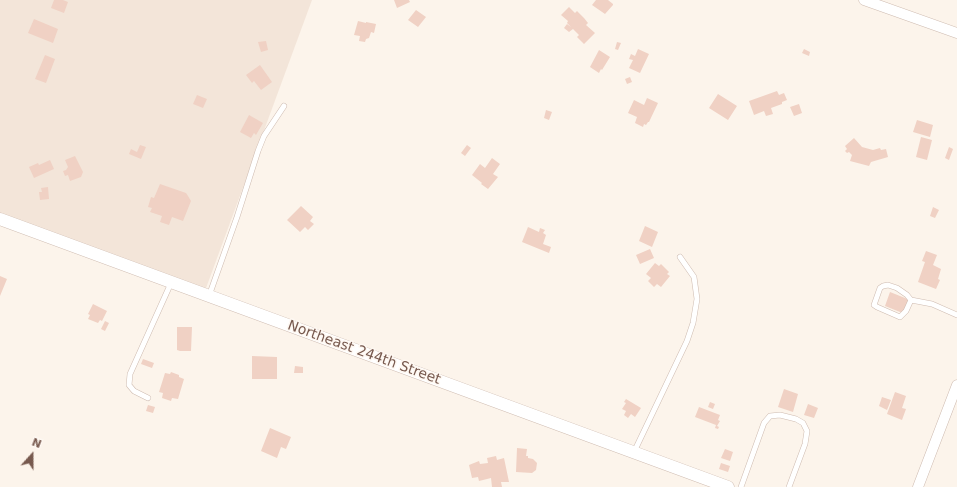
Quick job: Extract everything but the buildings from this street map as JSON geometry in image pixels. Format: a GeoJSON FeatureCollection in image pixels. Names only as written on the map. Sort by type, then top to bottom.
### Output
{"type":"FeatureCollection","features":[{"type":"Feature","properties":{"kind":"street"},"geometry":{"type":"LineString","coordinates":[[864,0],[957,33]]}},
{"type":"Feature","properties":{"kind":"street","name":"Northeast 244th Street"},"geometry":{"type":"LineString","coordinates":[[0,219],[728,487]]}},
{"type":"Feature","properties":{"kind":"street"},"geometry":{"type":"LineString","coordinates":[[918,487],[957,385]]}},
{"type":"Feature","properties":{"kind":"lane"},"geometry":{"type":"LineString","coordinates":[[209,296],[264,136],[284,106]]}},
{"type":"Feature","properties":{"kind":"lane"},"geometry":{"type":"LineString","coordinates":[[634,452],[687,341],[693,323],[697,299],[694,277],[680,257]]}},
{"type":"Feature","properties":{"kind":"lane"},"geometry":{"type":"LineString","coordinates":[[148,398],[134,391],[129,385],[130,374],[172,282]]}},
{"type":"Feature","properties":{"kind":"lane"},"geometry":{"type":"LineString","coordinates":[[911,300],[906,311],[900,317],[874,305],[880,288],[888,285],[897,288],[911,300],[932,304],[957,315]]}},
{"type":"Feature","properties":{"kind":"lane"},"geometry":{"type":"LineString","coordinates":[[741,487],[764,423],[770,416],[774,415],[780,415],[799,421],[806,426],[807,431],[805,444],[789,487]]}},
{"type":"Feature","properties":{"kind":"shaded area"},"geometry":{"type":"Polygon","coordinates":[[[0,0],[312,0],[202,299],[0,224],[0,0]]]}}]}
